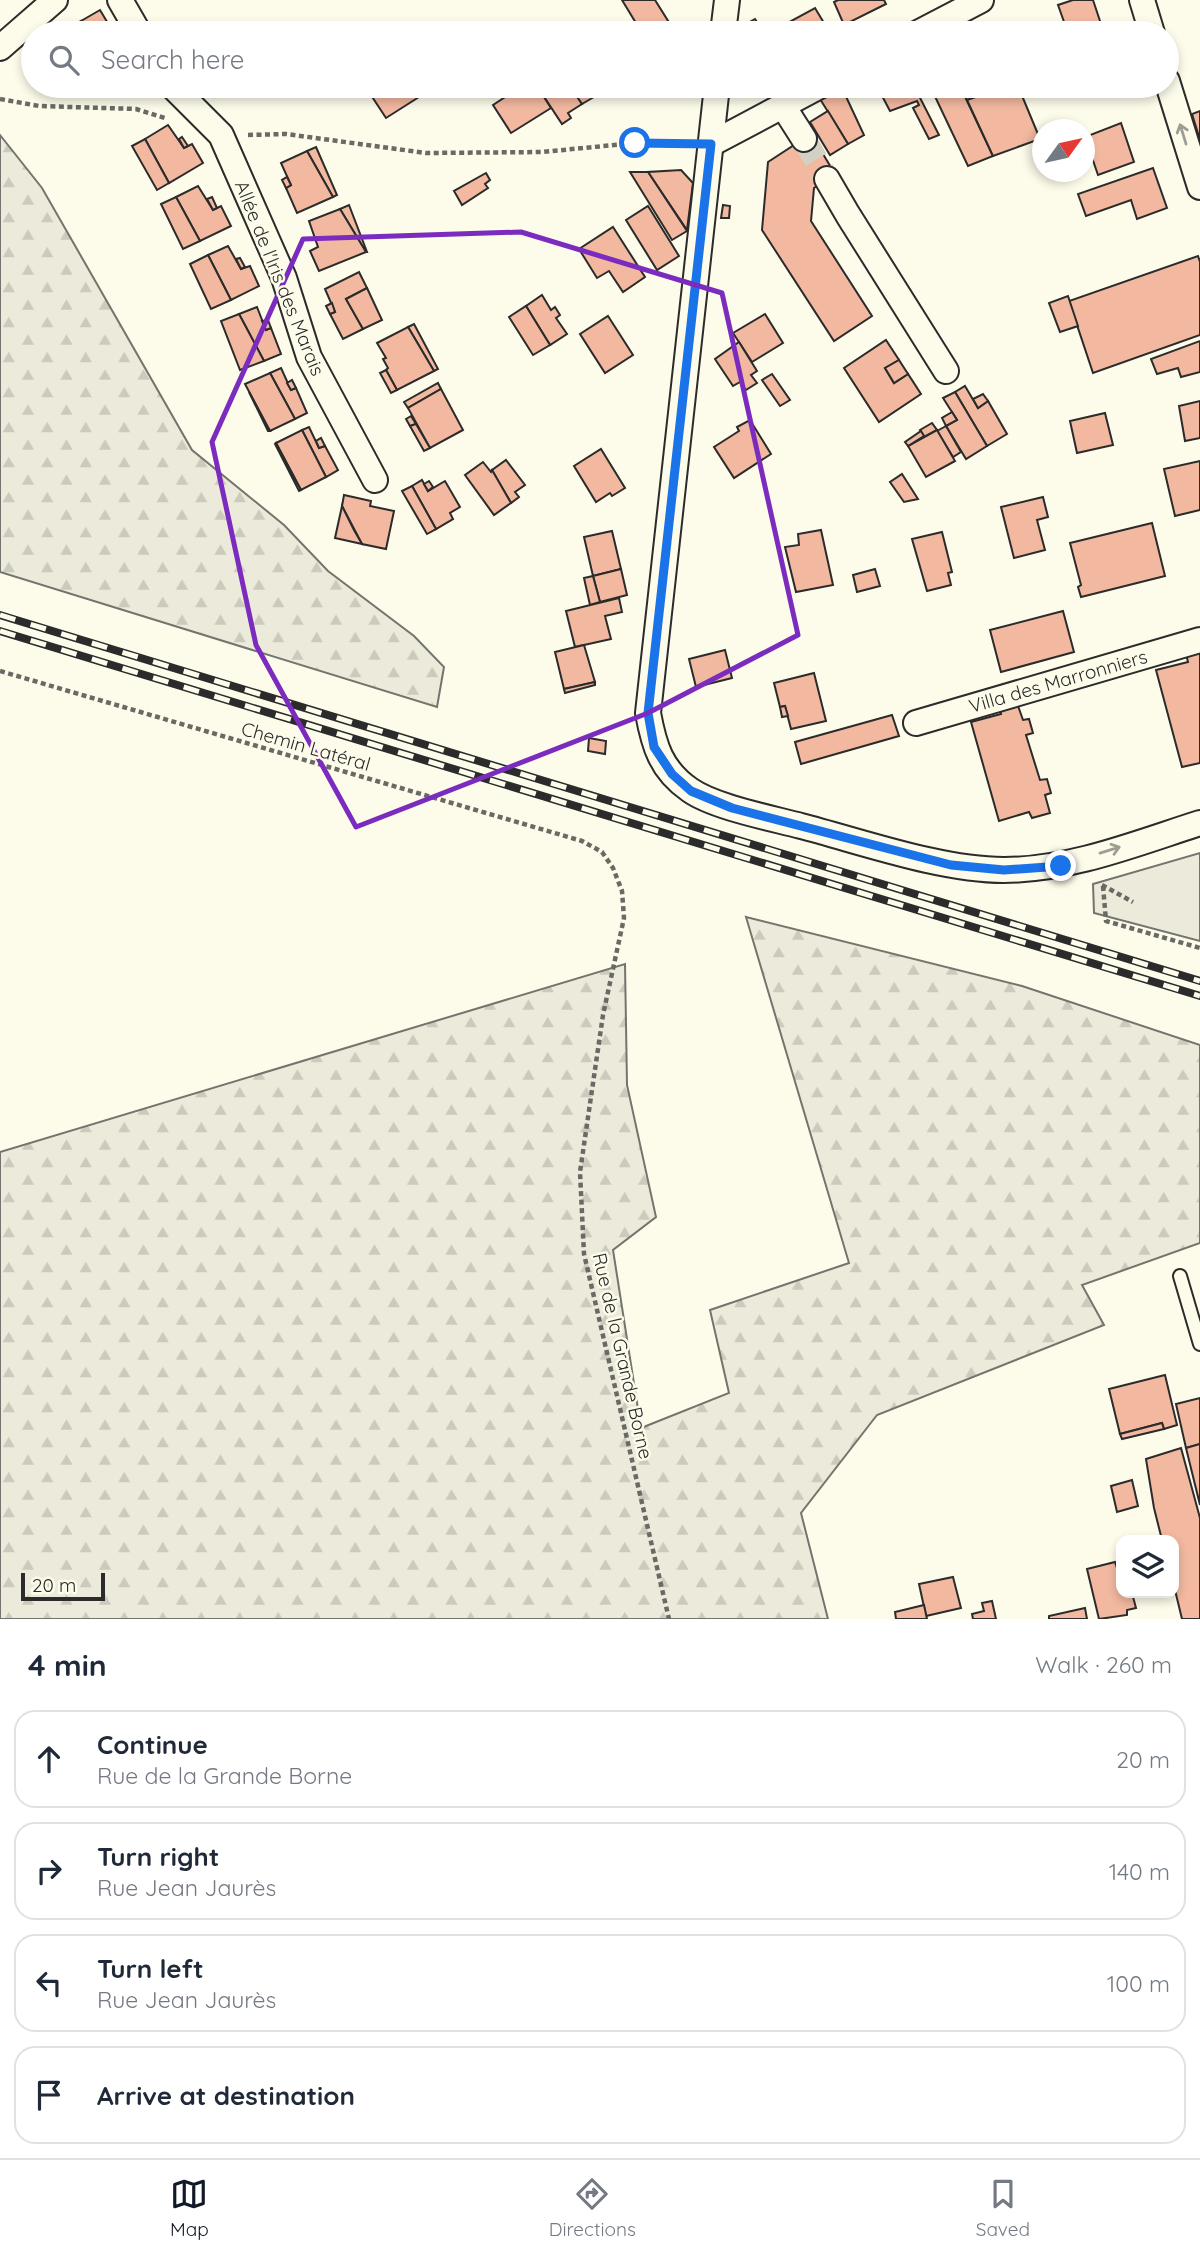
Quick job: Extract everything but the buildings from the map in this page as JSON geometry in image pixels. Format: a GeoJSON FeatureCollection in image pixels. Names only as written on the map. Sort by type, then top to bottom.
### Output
{"type":"FeatureCollection","features":[{"type":"Feature","properties":{"kind":"street"},"geometry":{"type":"LineString","coordinates":[[31,21],[55,0]]}},
{"type":"Feature","properties":{"kind":"street"},"geometry":{"type":"LineString","coordinates":[[120,0],[132,21]]}},
{"type":"Feature","properties":{"kind":"street"},"geometry":{"type":"LineString","coordinates":[[724,21],[727,0]]}},
{"type":"Feature","properties":{"kind":"street"},"geometry":{"type":"LineString","coordinates":[[941,21],[981,0]]}},
{"type":"Feature","properties":{"kind":"street"},"geometry":{"type":"LineString","coordinates":[[1142,0],[1148,21]]}},
{"type":"Feature","properties":{"kind":"street"},"geometry":{"type":"LineString","coordinates":[[0,48],[21,30]]}},
{"type":"Feature","properties":{"kind":"street","name":"Allée de l'Iris des Marais"},"geometry":{"type":"LineString","coordinates":[[184,98],[221,135],[284,278],[309,358],[375,480]]}},
{"type":"Feature","properties":{"kind":"street"},"geometry":{"type":"LineString","coordinates":[[716,98],[648,713],[654,747],[672,774],[691,791],[732,808],[951,865],[1004,870],[1061,866],[1200,823]]}},
{"type":"Feature","properties":{"kind":"street"},"geometry":{"type":"LineString","coordinates":[[711,144],[798,98]]}},
{"type":"Feature","properties":{"kind":"street"},"geometry":{"type":"LineString","coordinates":[[1172,98],[1200,187]]}},
{"type":"Feature","properties":{"kind":"street"},"geometry":{"type":"LineString","coordinates":[[783,106],[804,139]]}},
{"type":"Feature","properties":{"kind":"street"},"geometry":{"type":"LineString","coordinates":[[827,179],[946,371]]}},
{"type":"Feature","properties":{"kind":"street","name":"Villa des Marronniers"},"geometry":{"type":"LineString","coordinates":[[916,723],[1200,640]]}},
{"type":"Feature","properties":{"kind":"lane"},"geometry":{"type":"LineString","coordinates":[[1180,1276],[1200,1344]]}},
{"type":"Feature","properties":{"kind":"path"},"geometry":{"type":"LineString","coordinates":[[0,99],[40,106],[136,109],[173,120]]}},
{"type":"Feature","properties":{"kind":"path"},"geometry":{"type":"LineString","coordinates":[[221,135],[286,134],[426,153],[542,152],[635,143],[711,144]]}},
{"type":"Feature","properties":{"kind":"path","name":"Chemin Latéral"},"geometry":{"type":"LineString","coordinates":[[0,671],[569,837],[602,852]]}},
{"type":"Feature","properties":{"kind":"path","name":"Rue de la Grande Borne"},"geometry":{"type":"LineString","coordinates":[[602,852],[622,891],[624,918],[603,1015],[580,1172],[584,1254],[669,1619]]}},
{"type":"Feature","properties":{"kind":"path"},"geometry":{"type":"LineString","coordinates":[[1103,886],[1106,921],[1200,948]]}},
{"type":"Feature","properties":{"kind":"highlighted area"},"geometry":{"type":"Polygon","coordinates":[[[521,232],[722,293],[798,635],[648,713],[356,827],[256,645],[212,442],[303,239],[521,232]]]}},
{"type":"Feature","properties":{"kind":"green space"},"geometry":{"type":"Polygon","coordinates":[[[0,135],[42,188],[192,450],[284,525],[328,571],[414,636],[444,667],[437,707],[0,572],[0,135]]]}},
{"type":"Feature","properties":{"kind":"green space"},"geometry":{"type":"Polygon","coordinates":[[[746,917],[1022,986],[1200,1045],[1200,1243],[1082,1285],[1104,1325],[877,1415],[801,1513],[828,1619],[0,1619],[0,1152],[625,964],[627,1085],[656,1217],[613,1250],[641,1428],[729,1393],[710,1310],[849,1263],[746,917]]]}},
{"type":"Feature","properties":{"kind":"shaded area"},"geometry":{"type":"Polygon","coordinates":[[[1200,853],[1200,941],[1094,913],[1093,884],[1200,853]]]}},
{"type":"Feature","properties":{"kind":"tunnel"},"geometry":{"type":"LineString","coordinates":[[804,139],[827,179]]}},
{"type":"Feature","properties":{"kind":"railway"},"geometry":{"type":"LineString","coordinates":[[0,615],[1200,981]]}},
{"type":"Feature","properties":{"kind":"railway"},"geometry":{"type":"LineString","coordinates":[[0,631],[1200,996]]}},
{"type":"Feature","properties":{"kind":"route"},"geometry":{"type":"LineString","coordinates":[[635,143],[711,144],[648,713],[654,747],[672,774],[691,791],[732,808],[951,865],[1004,870],[1061,866]]}}]}
